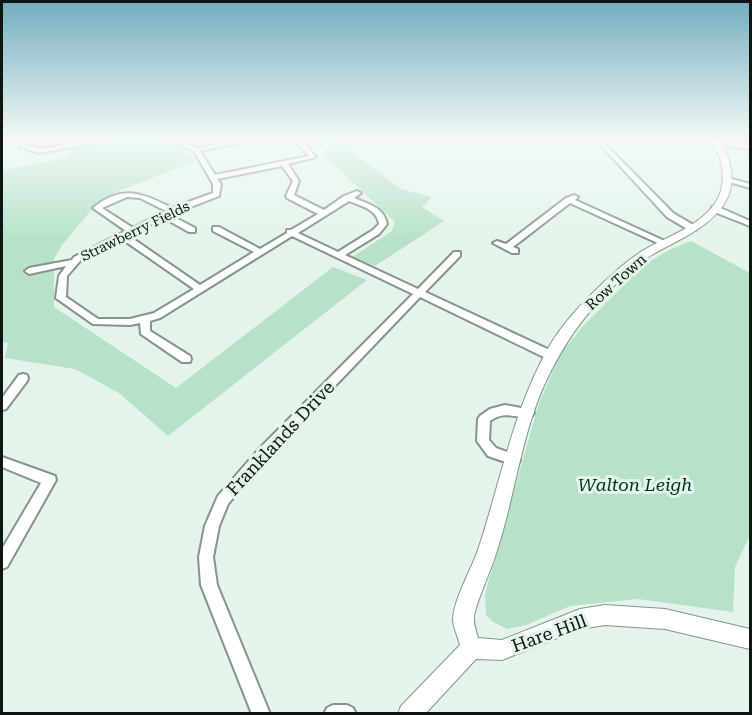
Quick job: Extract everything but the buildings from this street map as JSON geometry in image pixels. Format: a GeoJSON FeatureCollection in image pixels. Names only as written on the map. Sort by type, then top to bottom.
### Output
{"type":"FeatureCollection","features":[{"type":"Feature","properties":{"kind":"street"},"geometry":{"type":"LineString","coordinates":[[211,173],[213,177],[233,173]]}},
{"type":"Feature","properties":{"kind":"street"},"geometry":{"type":"LineString","coordinates":[[291,173],[296,181],[290,196],[325,214]]}},
{"type":"Feature","properties":{"kind":"street"},"geometry":{"type":"LineString","coordinates":[[630,173],[670,214],[692,228]]}},
{"type":"Feature","properties":{"kind":"street"},"geometry":{"type":"LineString","coordinates":[[727,173],[728,180],[750,186]]}},
{"type":"Feature","properties":{"kind":"street","name":"Strawberry Fields"},"geometry":{"type":"LineString","coordinates":[[213,177],[217,184],[216,194],[168,213],[75,262],[63,276],[61,298],[96,322],[145,320],[157,316],[290,232],[325,214],[357,193]]}},
{"type":"Feature","properties":{"kind":"street","name":"Row Town"},"geometry":{"type":"LineString","coordinates":[[471,648],[463,620],[496,524],[536,387],[552,356],[565,333],[595,298],[635,261],[692,228],[715,209],[727,190],[728,180]]}},
{"type":"Feature","properties":{"kind":"street"},"geometry":{"type":"LineString","coordinates":[[132,231],[98,211],[97,208],[128,193],[136,192],[192,230]]}},
{"type":"Feature","properties":{"kind":"street"},"geometry":{"type":"LineString","coordinates":[[339,255],[376,232],[383,224],[382,217],[376,210],[347,198]]}},
{"type":"Feature","properties":{"kind":"street"},"geometry":{"type":"LineString","coordinates":[[497,243],[511,249],[572,198],[665,243]]}},
{"type":"Feature","properties":{"kind":"street"},"geometry":{"type":"LineString","coordinates":[[715,209],[750,224]]}},
{"type":"Feature","properties":{"kind":"street"},"geometry":{"type":"LineString","coordinates":[[216,229],[260,252]]}},
{"type":"Feature","properties":{"kind":"street"},"geometry":{"type":"LineString","coordinates":[[290,232],[552,356]]}},
{"type":"Feature","properties":{"kind":"street"},"geometry":{"type":"LineString","coordinates":[[123,236],[200,289]]}},
{"type":"Feature","properties":{"kind":"street","name":"Franklands Drive"},"geometry":{"type":"LineString","coordinates":[[261,714],[209,585],[206,557],[212,526],[223,500],[235,484],[420,292],[453,253],[466,258]]}},
{"type":"Feature","properties":{"kind":"street"},"geometry":{"type":"LineString","coordinates":[[29,271],[75,262]]}},
{"type":"Feature","properties":{"kind":"street"},"geometry":{"type":"LineString","coordinates":[[145,320],[146,332],[186,360]]}},
{"type":"Feature","properties":{"kind":"street"},"geometry":{"type":"LineString","coordinates":[[2,406],[23,378]]}},
{"type":"Feature","properties":{"kind":"street"},"geometry":{"type":"LineString","coordinates":[[514,460],[492,452],[483,441],[484,419],[502,410],[528,412]]}},
{"type":"Feature","properties":{"kind":"street"},"geometry":{"type":"LineString","coordinates":[[2,462],[50,480],[2,562]]}},
{"type":"Feature","properties":{"kind":"street","name":"Hare Hill"},"geometry":{"type":"LineString","coordinates":[[471,648],[502,650],[580,619],[605,615],[665,619],[750,639]]}},
{"type":"Feature","properties":{"kind":"street"},"geometry":{"type":"LineString","coordinates":[[409,714],[471,648]]}},
{"type":"Feature","properties":{"kind":"street"},"geometry":{"type":"LineString","coordinates":[[333,714],[347,714]]}},
{"type":"Feature","properties":{"kind":"green space"},"geometry":{"type":"Polygon","coordinates":[[[2,173],[164,173],[109,195],[95,206],[62,245],[54,259],[54,307],[176,388],[333,267],[367,280],[168,436],[119,393],[75,369],[5,358],[8,343],[2,342],[2,173]]]}},
{"type":"Feature","properties":{"kind":"green space"},"geometry":{"type":"Polygon","coordinates":[[[343,173],[380,173],[401,189],[432,197],[422,207],[444,221],[375,266],[352,257],[392,231],[395,222],[343,173]]]}},
{"type":"Feature","properties":{"kind":"green space","name":"Walton Leigh"},"geometry":{"type":"Polygon","coordinates":[[[691,241],[750,273],[750,535],[735,567],[733,612],[638,599],[570,606],[526,625],[507,629],[493,622],[486,615],[485,594],[538,406],[560,354],[584,325],[645,264],[691,241]]]}}]}
